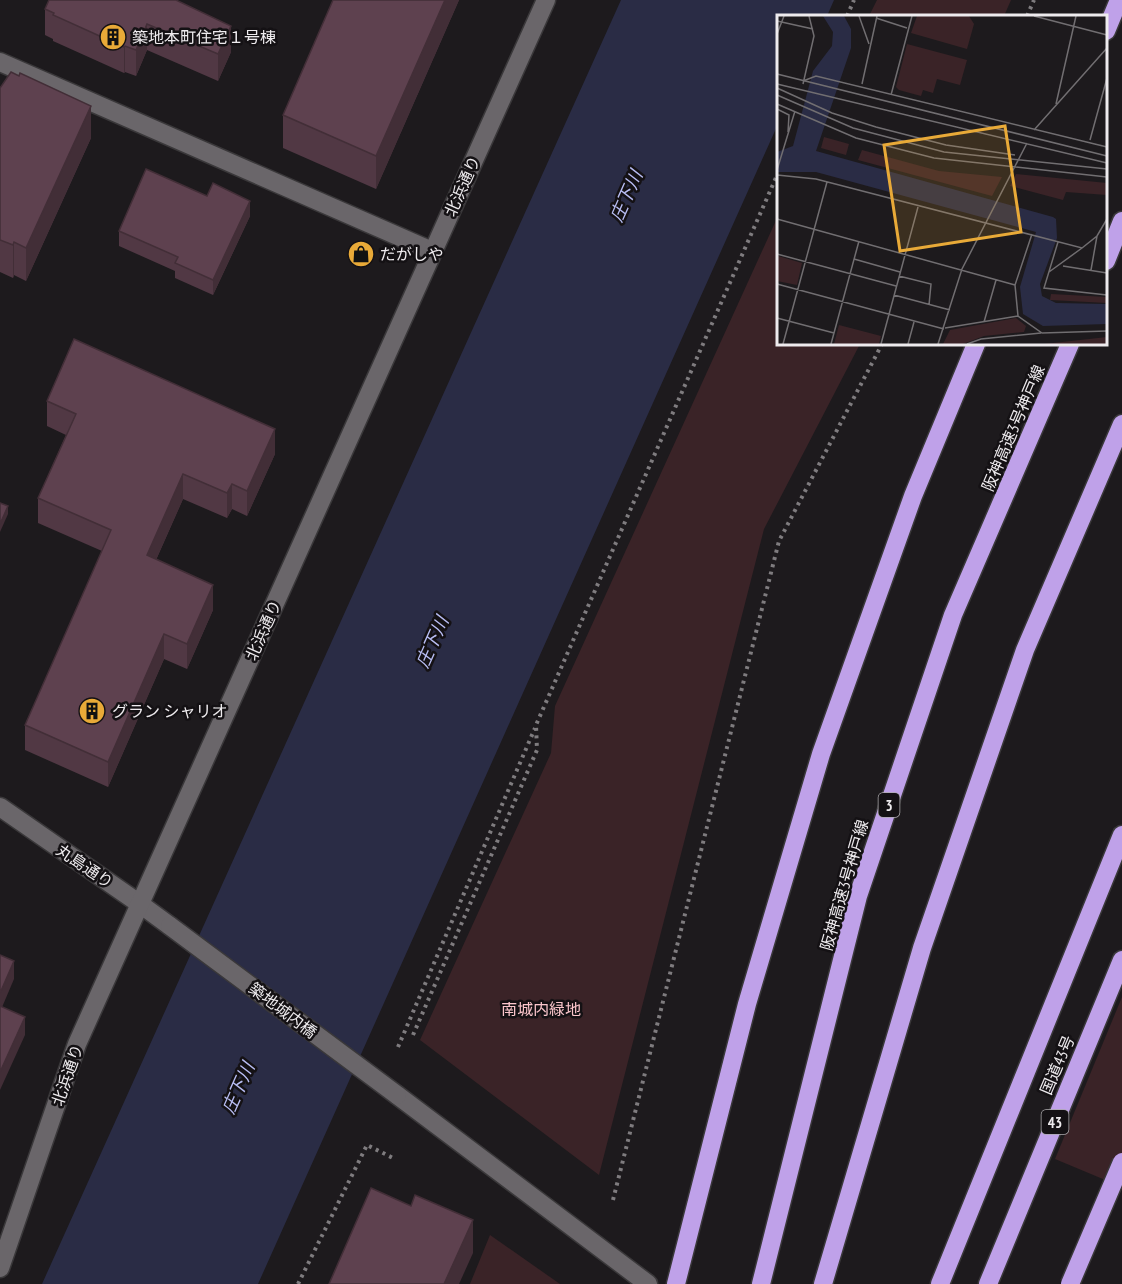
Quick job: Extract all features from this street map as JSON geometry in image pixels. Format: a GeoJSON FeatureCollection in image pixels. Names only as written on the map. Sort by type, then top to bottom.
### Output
{"type":"FeatureCollection","features":[{"type":"Feature","properties":{"kind":"highway"},"geometry":{"type":"LineString","coordinates":[[1107,29],[1119,0]]}},
{"type":"Feature","properties":{"kind":"highway"},"geometry":{"type":"LineString","coordinates":[[1107,258],[1122,221]]}},
{"type":"Feature","properties":{"kind":"highway"},"geometry":{"type":"LineString","coordinates":[[676,1284],[747,1004],[821,754],[913,496],[976,345]]}},
{"type":"Feature","properties":{"kind":"highway","name":"阪神高速3号神戸線"},"geometry":{"type":"LineString","coordinates":[[761,1284],[858,896],[953,615],[1070,345]]}},
{"type":"Feature","properties":{"kind":"highway"},"geometry":{"type":"LineString","coordinates":[[823,1284],[921,948],[1025,650],[1122,424]]}},
{"type":"Feature","properties":{"kind":"highway"},"geometry":{"type":"LineString","coordinates":[[940,1284],[1122,835]]}},
{"type":"Feature","properties":{"kind":"highway","name":"国道43号"},"geometry":{"type":"LineString","coordinates":[[987,1284],[1122,960]]}},
{"type":"Feature","properties":{"kind":"highway"},"geometry":{"type":"LineString","coordinates":[[1070,1284],[1122,1162]]}},
{"type":"Feature","properties":{"kind":"street","name":"北浜通り"},"geometry":{"type":"LineString","coordinates":[[0,1268],[77,1044],[546,0]]}},
{"type":"Feature","properties":{"kind":"street"},"geometry":{"type":"LineString","coordinates":[[0,62],[432,251]]}},
{"type":"Feature","properties":{"kind":"street","name":"丸島通り"},"geometry":{"type":"LineString","coordinates":[[0,807],[170,926]]}},
{"type":"Feature","properties":{"kind":"street","name":"築地城内橋"},"geometry":{"type":"LineString","coordinates":[[170,926],[648,1284]]}},
{"type":"Feature","properties":{"kind":"path"},"geometry":{"type":"LineString","coordinates":[[847,15],[854,0]]}},
{"type":"Feature","properties":{"kind":"path"},"geometry":{"type":"LineString","coordinates":[[1027,15],[1034,0]]}},
{"type":"Feature","properties":{"kind":"path"},"geometry":{"type":"LineString","coordinates":[[398,1047],[536,725],[777,175]]}},
{"type":"Feature","properties":{"kind":"path"},"geometry":{"type":"LineString","coordinates":[[613,1200],[779,541],[881,345]]}},
{"type":"Feature","properties":{"kind":"path"},"geometry":{"type":"LineString","coordinates":[[413,1035],[537,750],[536,725]]}},
{"type":"Feature","properties":{"kind":"path"},"geometry":{"type":"LineString","coordinates":[[298,1284],[367,1145],[395,1159]]}},
{"type":"Feature","properties":{"kind":"green space"},"geometry":{"type":"Polygon","coordinates":[[[877,0],[1011,0],[1004,15],[870,15],[877,0]]]}},
{"type":"Feature","properties":{"kind":"green space","name":"南城内緑地"},"geometry":{"type":"Polygon","coordinates":[[[777,218],[777,345],[859,345],[764,529],[599,1175],[420,1040],[551,753],[555,706],[777,218]]]}},
{"type":"Feature","properties":{"kind":"green space"},"geometry":{"type":"Polygon","coordinates":[[[1122,997],[1122,1187],[1055,1159],[1122,997]]]}},
{"type":"Feature","properties":{"kind":"green space"},"geometry":{"type":"Polygon","coordinates":[[[490,1235],[560,1284],[470,1284],[490,1235]]]}},
{"type":"Feature","properties":{"kind":"water","name":"庄下川"},"geometry":{"type":"Polygon","coordinates":[[[621,0],[834,0],[827,15],[777,15],[777,126],[258,1284],[42,1284],[621,0]]]}},
{"type":"Feature","properties":{"kind":"building"},"geometry":{"type":"Polygon","coordinates":[[[49,0],[176,0],[231,26],[218,54],[147,24],[136,50],[124,47],[53,15],[54,13],[45,9],[49,0]]]}},
{"type":"Feature","properties":{"kind":"building"},"geometry":{"type":"Polygon","coordinates":[[[333,0],[445,0],[376,156],[283,115],[333,0]]]}},
{"type":"Feature","properties":{"kind":"building"},"geometry":{"type":"Polygon","coordinates":[[[11,72],[19,76],[20,73],[91,106],[26,248],[14,242],[13,245],[0,240],[0,88],[11,72]]]}},
{"type":"Feature","properties":{"kind":"building"},"geometry":{"type":"Polygon","coordinates":[[[146,169],[207,196],[213,183],[250,201],[213,280],[175,263],[178,257],[119,231],[146,169]]]}},
{"type":"Feature","properties":{"kind":"building"},"geometry":{"type":"Polygon","coordinates":[[[74,339],[275,429],[247,491],[232,484],[227,493],[183,474],[147,555],[213,585],[187,644],[164,634],[108,762],[25,725],[111,530],[38,498],[76,414],[47,401],[74,339]]]}},
{"type":"Feature","properties":{"kind":"building"},"geometry":{"type":"Polygon","coordinates":[[[0,503],[8,506],[0,524],[0,503]]]}},
{"type":"Feature","properties":{"kind":"building"},"geometry":{"type":"Polygon","coordinates":[[[0,955],[14,961],[0,993],[0,955]]]}},
{"type":"Feature","properties":{"kind":"building"},"geometry":{"type":"Polygon","coordinates":[[[0,1006],[25,1017],[0,1072],[0,1006]]]}},
{"type":"Feature","properties":{"kind":"building"},"geometry":{"type":"Polygon","coordinates":[[[371,1188],[411,1206],[415,1195],[473,1220],[444,1284],[329,1284],[371,1188]]]}},
{"type":"Feature","properties":{"kind":"place","name":"築地本町住宅１号棟"},"geometry":{"type":"Point","coordinates":[113,37]}},
{"type":"Feature","properties":{"kind":"place","name":"だがしや"},"geometry":{"type":"Point","coordinates":[361,254]}},
{"type":"Feature","properties":{"kind":"place","name":"グラン シャリオ"},"geometry":{"type":"Point","coordinates":[92,711]}}]}
